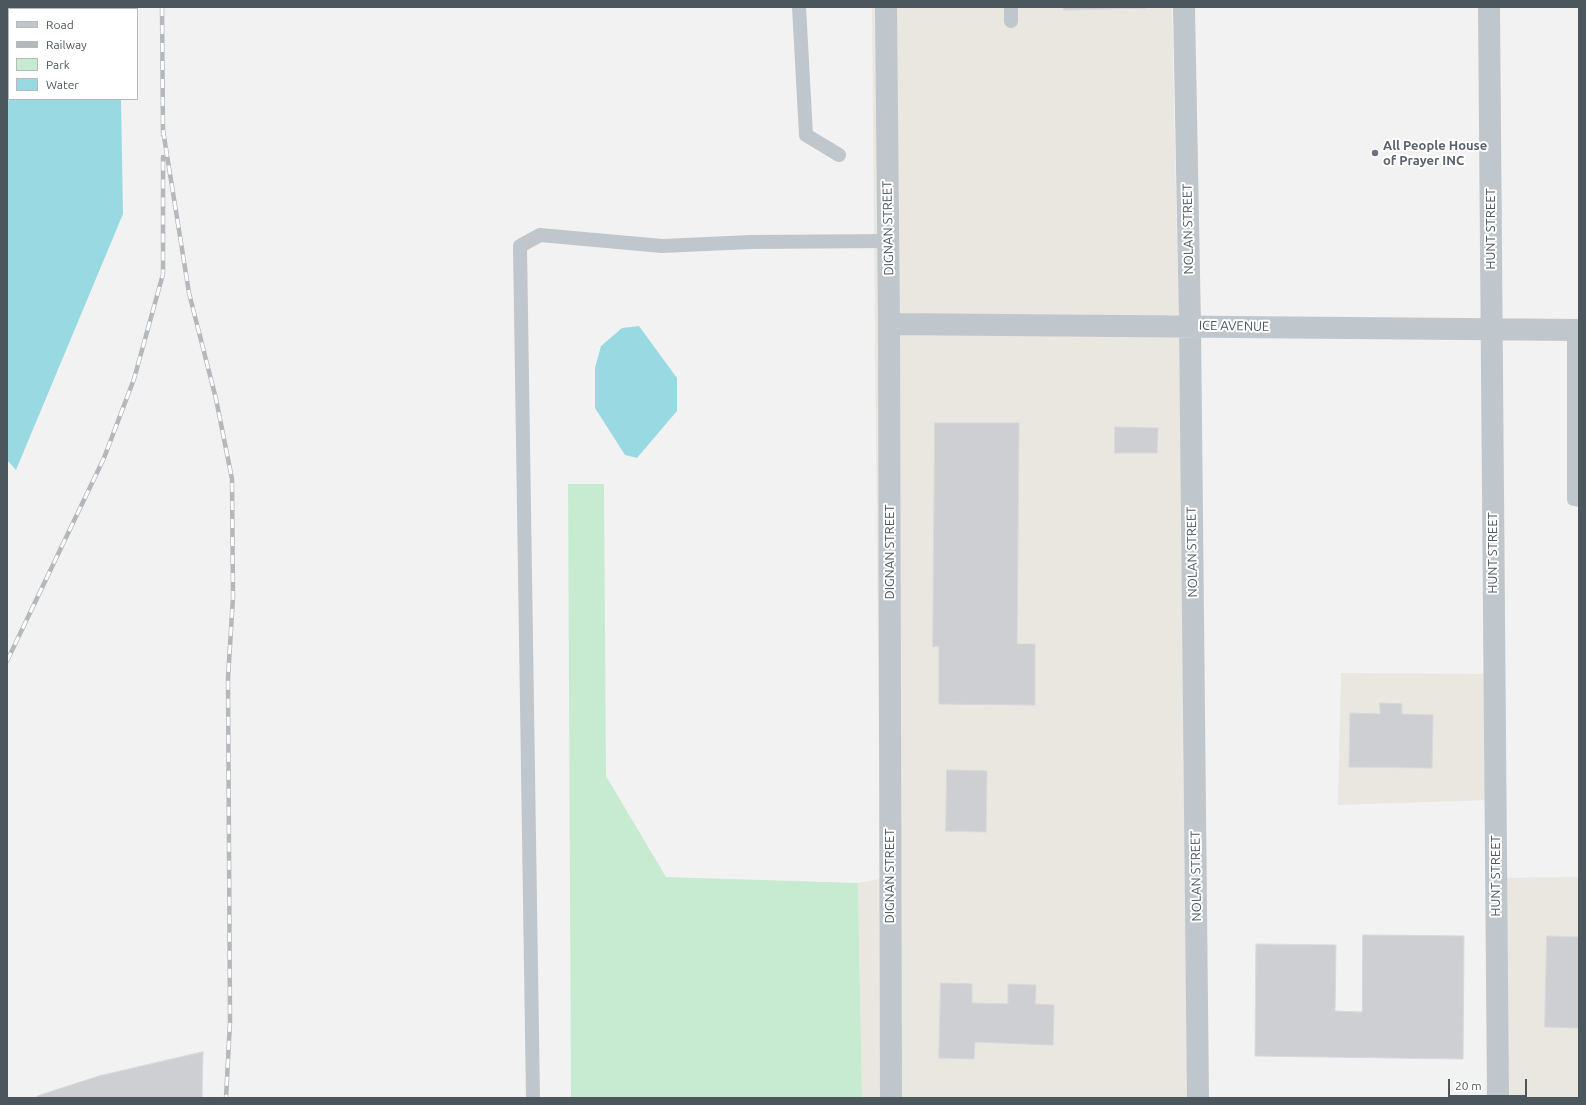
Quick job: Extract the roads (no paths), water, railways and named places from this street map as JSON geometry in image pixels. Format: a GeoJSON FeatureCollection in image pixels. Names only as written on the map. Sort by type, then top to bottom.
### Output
{"type":"FeatureCollection","features":[{"type":"Feature","properties":{"kind":"street","name":"DIGNAN STREET"},"geometry":{"type":"LineString","coordinates":[[886,7],[890,324],[891,1098]]}},
{"type":"Feature","properties":{"kind":"street","name":"NOLAN STREET"},"geometry":{"type":"LineString","coordinates":[[1184,7],[1190,326],[1198,1098]]}},
{"type":"Feature","properties":{"kind":"street","name":"HUNT STREET"},"geometry":{"type":"LineString","coordinates":[[1489,7],[1498,1098]]}},
{"type":"Feature","properties":{"kind":"street","name":"ICE AVENUE"},"geometry":{"type":"LineString","coordinates":[[890,324],[1577,330]]}},
{"type":"Feature","properties":{"kind":"lane"},"geometry":{"type":"LineString","coordinates":[[799,7],[806,135],[839,155]]}},
{"type":"Feature","properties":{"kind":"lane"},"geometry":{"type":"LineString","coordinates":[[533,1098],[520,246],[540,235],[662,246],[751,242],[888,241]]}},
{"type":"Feature","properties":{"kind":"lane"},"geometry":{"type":"LineString","coordinates":[[1577,330],[1574,499],[1579,500]]}},
{"type":"Feature","properties":{"kind":"water"},"geometry":{"type":"Polygon","coordinates":[[[7,7],[120,7],[8,8],[8,100],[121,100],[123,214],[16,470],[7,460],[7,7]]]}},
{"type":"Feature","properties":{"kind":"water"},"geometry":{"type":"Polygon","coordinates":[[[639,326],[677,378],[677,411],[637,458],[625,455],[595,408],[595,368],[601,346],[622,328],[639,326]]]}},
{"type":"Feature","properties":{"kind":"railway"},"geometry":{"type":"LineString","coordinates":[[162,7],[163,135]]}},
{"type":"Feature","properties":{"kind":"railway"},"geometry":{"type":"LineString","coordinates":[[163,130],[189,293],[216,399],[232,479],[233,597],[228,678],[230,1022],[226,1098]]}},
{"type":"Feature","properties":{"kind":"railway"},"geometry":{"type":"LineString","coordinates":[[7,661],[104,458],[134,379],[163,274],[163,157]]}},
{"type":"Feature","properties":{"kind":"place","name":"All People House of Prayer INC"},"geometry":{"type":"Point","coordinates":[1375,153]}}]}
